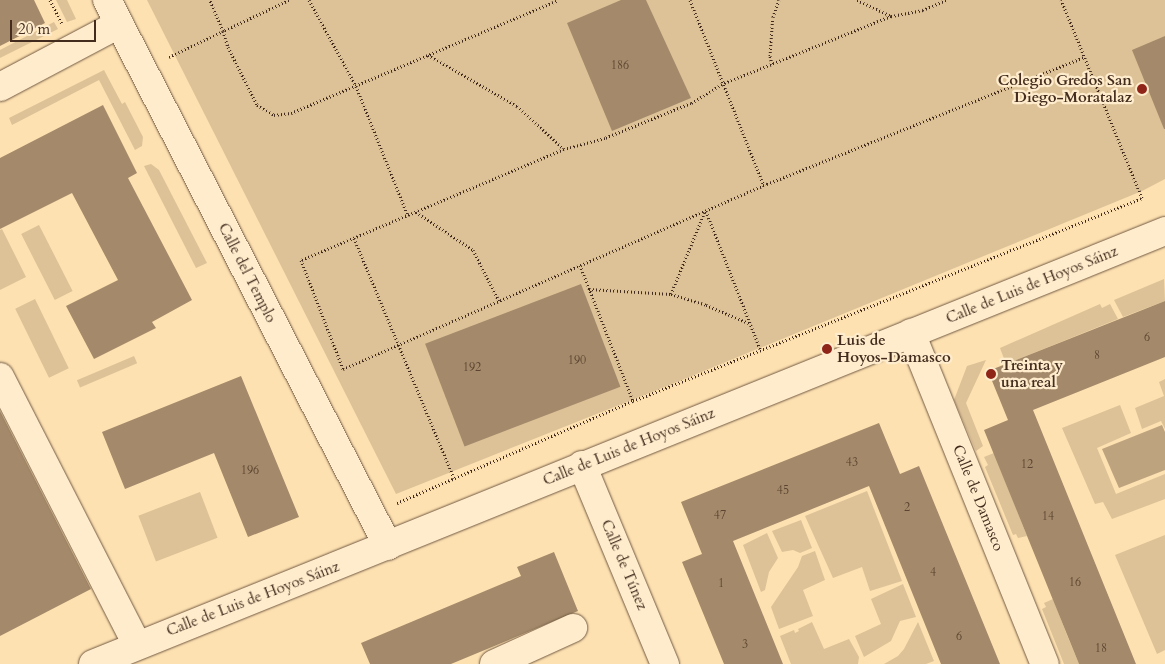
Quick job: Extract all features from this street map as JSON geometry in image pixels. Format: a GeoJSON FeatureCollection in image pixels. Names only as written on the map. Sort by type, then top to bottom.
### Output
{"type":"FeatureCollection","features":[{"type":"Feature","properties":{"kind":"street"},"geometry":{"type":"LineString","coordinates":[[0,87],[113,12]]}},
{"type":"Feature","properties":{"kind":"street","name":"Calle del Templo"},"geometry":{"type":"LineString","coordinates":[[113,12],[388,546]]}},
{"type":"Feature","properties":{"kind":"street","name":"Calle de Luis de Hoyos Sáinz"},"geometry":{"type":"LineString","coordinates":[[93,664],[136,645],[388,546],[582,465],[1165,231]]}},
{"type":"Feature","properties":{"kind":"street","name":"Calle de Damasco"},"geometry":{"type":"LineString","coordinates":[[911,333],[1044,664]]}},
{"type":"Feature","properties":{"kind":"street"},"geometry":{"type":"LineString","coordinates":[[0,377],[136,645]]}},
{"type":"Feature","properties":{"kind":"street","name":"Calle de Túnez"},"geometry":{"type":"LineString","coordinates":[[582,465],[665,664]]}},
{"type":"Feature","properties":{"kind":"street"},"geometry":{"type":"LineString","coordinates":[[494,664],[573,628]]}},
{"type":"Feature","properties":{"kind":"path"},"geometry":{"type":"LineString","coordinates":[[210,0],[228,47],[257,105],[274,115],[291,113],[558,0]]}},
{"type":"Feature","properties":{"kind":"path"},"geometry":{"type":"LineString","coordinates":[[169,57],[289,0]]}},
{"type":"Feature","properties":{"kind":"path"},"geometry":{"type":"LineString","coordinates":[[309,0],[356,86],[408,216]]}},
{"type":"Feature","properties":{"kind":"path"},"geometry":{"type":"LineString","coordinates":[[690,0],[764,186]]}},
{"type":"Feature","properties":{"kind":"path"},"geometry":{"type":"LineString","coordinates":[[772,64],[770,56],[773,17],[779,0]]}},
{"type":"Feature","properties":{"kind":"path"},"geometry":{"type":"LineString","coordinates":[[857,0],[891,16]]}},
{"type":"Feature","properties":{"kind":"path"},"geometry":{"type":"LineString","coordinates":[[946,0],[923,10],[891,16],[722,84],[691,103],[605,138],[564,149],[302,260],[343,369],[764,186],[1084,57]]}},
{"type":"Feature","properties":{"kind":"path"},"geometry":{"type":"LineString","coordinates":[[396,504],[633,401],[1142,198],[1061,0]]}},
{"type":"Feature","properties":{"kind":"path"},"geometry":{"type":"LineString","coordinates":[[428,55],[517,106],[564,149]]}},
{"type":"Feature","properties":{"kind":"path"},"geometry":{"type":"LineString","coordinates":[[706,211],[762,351]]}},
{"type":"Feature","properties":{"kind":"path"},"geometry":{"type":"LineString","coordinates":[[671,294],[706,211]]}},
{"type":"Feature","properties":{"kind":"path"},"geometry":{"type":"LineString","coordinates":[[415,212],[473,250],[499,301]]}},
{"type":"Feature","properties":{"kind":"path"},"geometry":{"type":"LineString","coordinates":[[354,238],[397,346],[454,478]]}},
{"type":"Feature","properties":{"kind":"path"},"geometry":{"type":"LineString","coordinates":[[580,265],[633,401]]}},
{"type":"Feature","properties":{"kind":"path"},"geometry":{"type":"LineString","coordinates":[[589,289],[671,294],[706,305],[751,324]]}},
{"type":"Feature","properties":{"kind":"shaded area"},"geometry":{"type":"Polygon","coordinates":[[[56,0],[67,0],[76,19],[67,22],[56,0]]]}},
{"type":"Feature","properties":{"kind":"shaded area"},"geometry":{"type":"Polygon","coordinates":[[[147,0],[1165,0],[1165,179],[1142,191],[682,380],[396,494],[147,0]]]}},
{"type":"Feature","properties":{"kind":"shaded area"},"geometry":{"type":"Polygon","coordinates":[[[54,22],[58,29],[0,58],[0,50],[54,22]]]}},
{"type":"Feature","properties":{"kind":"shaded area"},"geometry":{"type":"Polygon","coordinates":[[[104,70],[122,104],[125,102],[143,137],[142,146],[135,150],[99,80],[12,125],[9,118],[104,70]]]}},
{"type":"Feature","properties":{"kind":"shaded area"},"geometry":{"type":"Polygon","coordinates":[[[151,164],[159,170],[207,263],[196,268],[144,166],[151,164]]]}},
{"type":"Feature","properties":{"kind":"shaded area"},"geometry":{"type":"Polygon","coordinates":[[[39,225],[73,291],[55,300],[21,234],[39,225]]]}},
{"type":"Feature","properties":{"kind":"shaded area"},"geometry":{"type":"Polygon","coordinates":[[[2,229],[26,277],[0,290],[0,230],[2,229]]]}},
{"type":"Feature","properties":{"kind":"shaded area"},"geometry":{"type":"Polygon","coordinates":[[[1164,279],[1165,301],[1123,317],[1114,300],[1164,279]]]}},
{"type":"Feature","properties":{"kind":"shaded area"},"geometry":{"type":"Polygon","coordinates":[[[35,299],[69,368],[49,378],[15,309],[35,299]]]}},
{"type":"Feature","properties":{"kind":"shaded area"},"geometry":{"type":"Polygon","coordinates":[[[1100,304],[1102,308],[1110,304],[1118,319],[1006,364],[1000,348],[1100,304]]]}},
{"type":"Feature","properties":{"kind":"shaded area"},"geometry":{"type":"Polygon","coordinates":[[[134,356],[137,363],[80,388],[77,380],[134,356]]]}},
{"type":"Feature","properties":{"kind":"shaded area"},"geometry":{"type":"Polygon","coordinates":[[[986,360],[966,403],[983,446],[976,451],[954,400],[967,366],[986,360]]]}},
{"type":"Feature","properties":{"kind":"shaded area"},"geometry":{"type":"Polygon","coordinates":[[[1165,379],[1165,429],[1161,421],[1142,429],[1135,408],[1164,396],[1159,382],[1165,379]]]}},
{"type":"Feature","properties":{"kind":"shaded area"},"geometry":{"type":"Polygon","coordinates":[[[1120,405],[1131,433],[1097,448],[1116,494],[1165,474],[1165,499],[1112,519],[1103,502],[1095,504],[1062,428],[1120,405]]]}},
{"type":"Feature","properties":{"kind":"shaded area"},"geometry":{"type":"Polygon","coordinates":[[[1162,425],[1165,432],[1165,470],[1119,488],[1102,449],[1162,425]]]}},
{"type":"Feature","properties":{"kind":"shaded area"},"geometry":{"type":"Polygon","coordinates":[[[994,453],[1027,536],[1018,538],[1016,534],[1013,535],[985,467],[988,465],[984,457],[994,453]]]}},
{"type":"Feature","properties":{"kind":"shaded area"},"geometry":{"type":"Polygon","coordinates":[[[867,491],[902,581],[870,591],[862,567],[833,578],[805,516],[867,491]]]}},
{"type":"Feature","properties":{"kind":"shaded area"},"geometry":{"type":"Polygon","coordinates":[[[200,492],[218,538],[156,561],[138,516],[200,492]]]}},
{"type":"Feature","properties":{"kind":"shaded area"},"geometry":{"type":"Polygon","coordinates":[[[801,520],[812,548],[800,553],[793,550],[782,552],[772,531],[801,520]]]}},
{"type":"Feature","properties":{"kind":"shaded area"},"geometry":{"type":"Polygon","coordinates":[[[767,533],[778,558],[769,572],[765,590],[761,592],[743,545],[767,533]]]}},
{"type":"Feature","properties":{"kind":"shaded area"},"geometry":{"type":"Polygon","coordinates":[[[1165,535],[1165,650],[1157,654],[1115,555],[1165,535]]]}},
{"type":"Feature","properties":{"kind":"shaded area"},"geometry":{"type":"Polygon","coordinates":[[[815,551],[825,580],[803,590],[813,616],[779,629],[771,607],[798,567],[802,556],[815,551]]]}},
{"type":"Feature","properties":{"kind":"shaded area"},"geometry":{"type":"Polygon","coordinates":[[[903,584],[916,617],[900,621],[891,641],[864,657],[855,636],[881,624],[871,599],[903,584]]]}},
{"type":"Feature","properties":{"kind":"shaded area"},"geometry":{"type":"Polygon","coordinates":[[[1053,599],[1079,664],[1064,664],[1042,609],[1046,607],[1044,603],[1053,599]]]}},
{"type":"Feature","properties":{"kind":"shaded area"},"geometry":{"type":"Polygon","coordinates":[[[812,622],[824,649],[849,639],[859,657],[858,664],[791,664],[780,636],[794,630],[795,633],[799,631],[798,629],[812,622]]]}},
{"type":"Feature","properties":{"kind":"shaded area"},"geometry":{"type":"Polygon","coordinates":[[[918,622],[934,661],[926,664],[884,664],[898,656],[904,649],[918,622]]]}},
{"type":"Feature","properties":{"kind":"building"},"geometry":{"type":"Polygon","coordinates":[[[0,0],[34,0],[45,23],[0,46],[0,0]]]}},
{"type":"Feature","properties":{"kind":"building"},"geometry":{"type":"Polygon","coordinates":[[[621,0],[646,0],[691,98],[612,131],[567,23],[621,0]]]}},
{"type":"Feature","properties":{"kind":"building"},"geometry":{"type":"Polygon","coordinates":[[[1165,36],[1165,129],[1164,129],[1132,50],[1165,36]]]}},
{"type":"Feature","properties":{"kind":"building"},"geometry":{"type":"Polygon","coordinates":[[[103,105],[137,173],[128,178],[192,300],[152,322],[156,328],[94,359],[66,306],[118,280],[72,193],[0,229],[0,158],[103,105]]]}},
{"type":"Feature","properties":{"kind":"building"},"geometry":{"type":"Polygon","coordinates":[[[581,284],[620,387],[465,447],[425,344],[581,284]]]}},
{"type":"Feature","properties":{"kind":"building"},"geometry":{"type":"Polygon","coordinates":[[[1165,301],[1165,357],[1033,410],[1136,664],[1079,664],[984,430],[1008,420],[988,371],[1165,301]]]}},
{"type":"Feature","properties":{"kind":"building"},"geometry":{"type":"Polygon","coordinates":[[[241,376],[299,517],[248,537],[214,453],[125,489],[102,432],[241,376]]]}},
{"type":"Feature","properties":{"kind":"building"},"geometry":{"type":"Polygon","coordinates":[[[0,411],[91,589],[0,636],[0,411]]]}},
{"type":"Feature","properties":{"kind":"building"},"geometry":{"type":"Polygon","coordinates":[[[879,423],[900,474],[919,466],[1000,664],[941,664],[869,486],[733,541],[783,664],[724,664],[682,562],[702,554],[681,502],[879,423]]]}},
{"type":"Feature","properties":{"kind":"building"},"geometry":{"type":"Polygon","coordinates":[[[554,552],[578,611],[451,664],[370,664],[361,643],[521,576],[517,567],[554,552]]]}},
{"type":"Feature","properties":{"kind":"place","name":"Colegio Gredos San Diego-Moratalaz"},"geometry":{"type":"Point","coordinates":[1142,89]}},
{"type":"Feature","properties":{"kind":"place","name":"Luis de Hoyos-Damasco"},"geometry":{"type":"Point","coordinates":[827,349]}},
{"type":"Feature","properties":{"kind":"place","name":"Treinta y una real"},"geometry":{"type":"Point","coordinates":[991,374]}}]}
